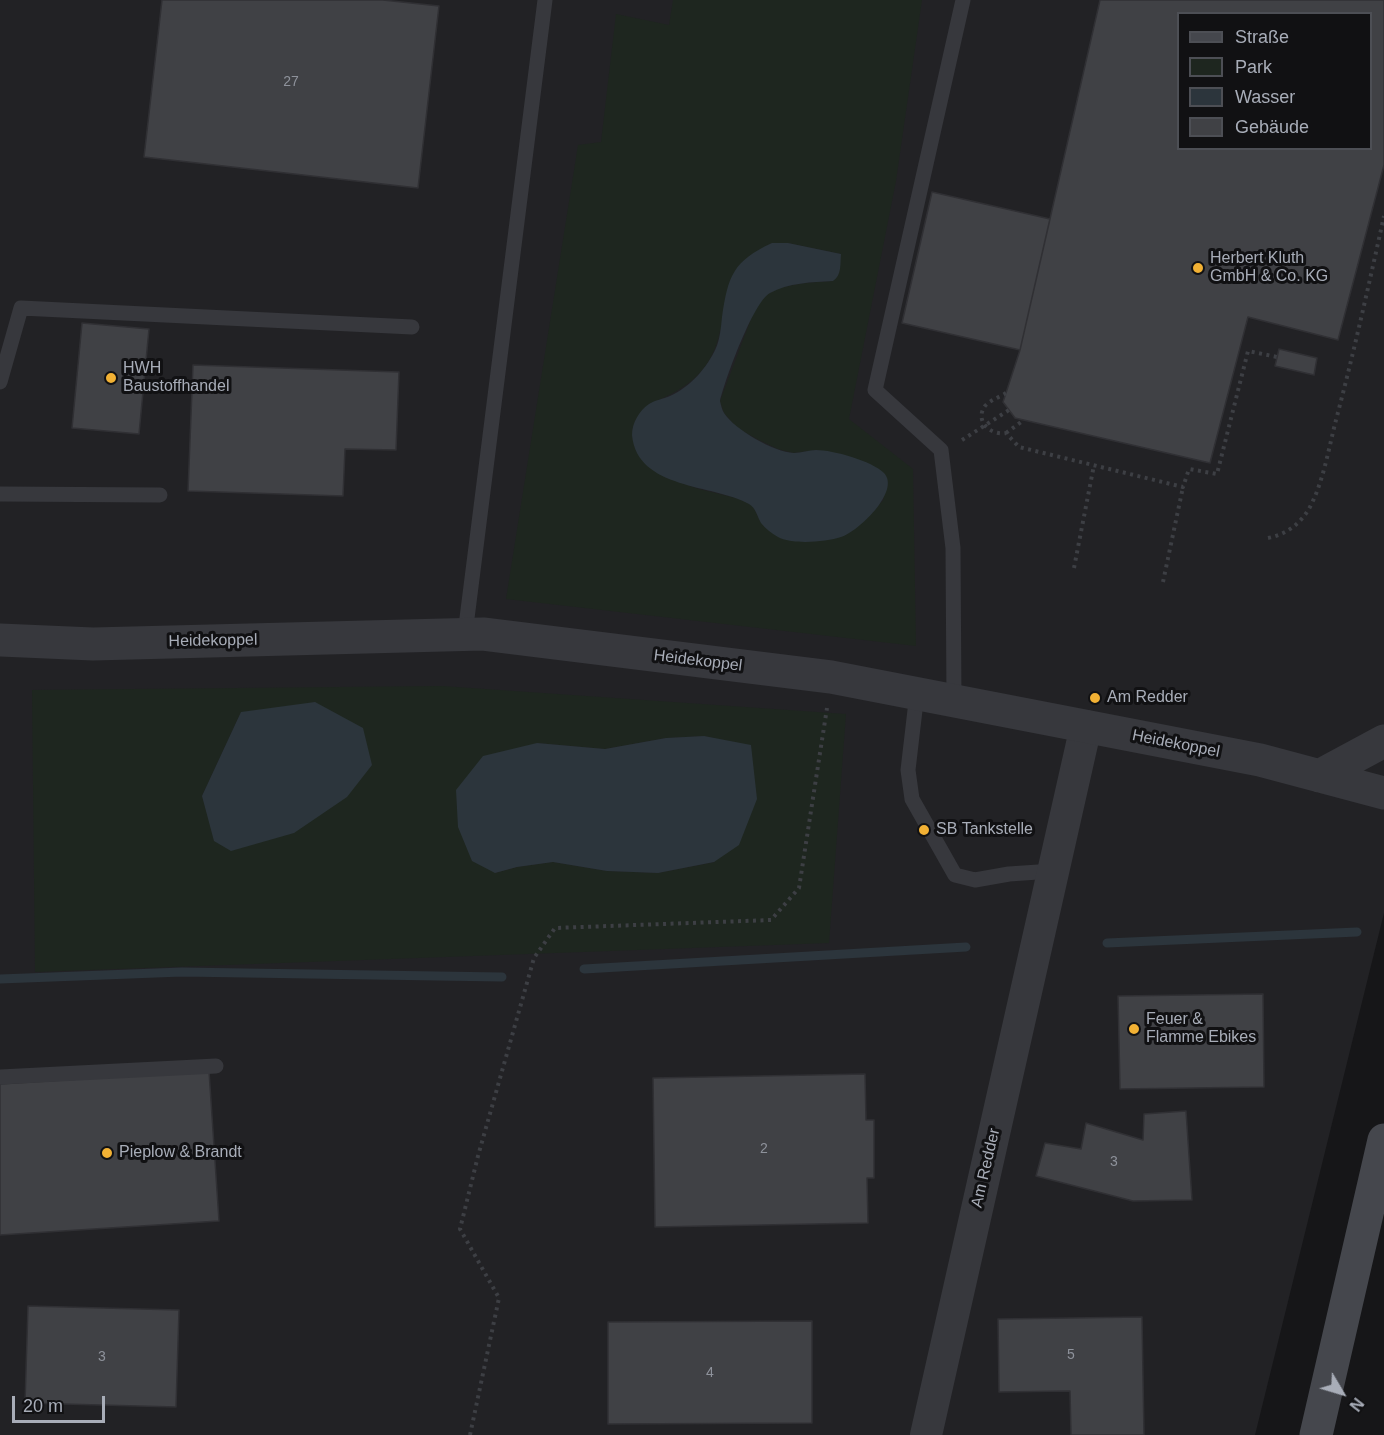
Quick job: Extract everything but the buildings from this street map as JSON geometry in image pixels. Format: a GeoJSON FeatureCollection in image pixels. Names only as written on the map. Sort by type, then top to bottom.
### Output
{"type":"FeatureCollection","features":[{"type":"Feature","properties":{"kind":"main road"},"geometry":{"type":"LineString","coordinates":[[1316,1435],[1384,1140]]}},
{"type":"Feature","properties":{"kind":"street","name":"Heidekoppel"},"geometry":{"type":"LineString","coordinates":[[0,640],[93,644],[483,634],[831,677],[1260,760],[1384,793]]}},
{"type":"Feature","properties":{"kind":"street","name":"Am Redder"},"geometry":{"type":"LineString","coordinates":[[926,1435],[1086,726]]}},
{"type":"Feature","properties":{"kind":"street"},"geometry":{"type":"LineString","coordinates":[[1319,776],[1384,741]]}},
{"type":"Feature","properties":{"kind":"lane"},"geometry":{"type":"LineString","coordinates":[[465,634],[545,0]]}},
{"type":"Feature","properties":{"kind":"lane"},"geometry":{"type":"LineString","coordinates":[[954,701],[952,548],[941,450],[875,390],[963,0]]}},
{"type":"Feature","properties":{"kind":"lane"},"geometry":{"type":"LineString","coordinates":[[0,382],[21,308],[412,327]]}},
{"type":"Feature","properties":{"kind":"lane"},"geometry":{"type":"LineString","coordinates":[[0,494],[160,495]]}},
{"type":"Feature","properties":{"kind":"lane"},"geometry":{"type":"LineString","coordinates":[[916,693],[908,770],[912,799],[955,875],[975,880],[1009,874],[1053,871]]}},
{"type":"Feature","properties":{"kind":"lane"},"geometry":{"type":"LineString","coordinates":[[0,1077],[216,1066]]}},
{"type":"Feature","properties":{"kind":"path"},"geometry":{"type":"LineString","coordinates":[[1268,538],[1282,536],[1298,524],[1312,503],[1355,347],[1384,216]]}},
{"type":"Feature","properties":{"kind":"path"},"geometry":{"type":"LineString","coordinates":[[1163,582],[1183,486],[1189,469],[1217,474],[1248,351],[1277,357]]}},
{"type":"Feature","properties":{"kind":"path"},"geometry":{"type":"LineString","coordinates":[[1006,393],[987,404],[982,411],[985,426],[995,434],[1006,434],[1024,420]]}},
{"type":"Feature","properties":{"kind":"path"},"geometry":{"type":"LineString","coordinates":[[941,450],[1009,410]]}},
{"type":"Feature","properties":{"kind":"path"},"geometry":{"type":"LineString","coordinates":[[1006,434],[1019,447],[1183,486]]}},
{"type":"Feature","properties":{"kind":"path"},"geometry":{"type":"LineString","coordinates":[[1074,568],[1094,465]]}},
{"type":"Feature","properties":{"kind":"path"},"geometry":{"type":"LineString","coordinates":[[470,1435],[499,1298],[460,1229],[478,1156],[534,958],[555,928],[771,920],[799,888],[831,677]]}},
{"type":"Feature","properties":{"kind":"shaded area"},"geometry":{"type":"Polygon","coordinates":[[[0,0],[1384,0],[1384,913],[1255,1435],[0,1435],[0,0]]]}},
{"type":"Feature","properties":{"kind":"green space"},"geometry":{"type":"Polygon","coordinates":[[[673,0],[922,0],[896,181],[849,419],[913,469],[916,646],[506,599],[578,145],[601,142],[616,14],[669,25],[673,0]],[[772,243],[720,331],[711,358],[704,368],[685,386],[649,404],[667,478],[740,499],[753,506],[760,521],[815,537],[841,536],[868,517],[884,499],[817,450],[793,453],[778,449],[737,428],[724,413],[720,401],[754,311],[766,295],[789,286],[833,281],[841,254],[788,243],[772,243]]]}},
{"type":"Feature","properties":{"kind":"green space"},"geometry":{"type":"Polygon","coordinates":[[[442,686],[846,714],[829,943],[35,972],[32,690],[442,686]],[[241,712],[202,796],[372,765],[241,712]],[[704,736],[666,738],[605,749],[537,743],[495,873],[553,862],[607,871],[658,873],[715,862],[751,746],[704,736]]]}},
{"type":"Feature","properties":{"kind":"water"},"geometry":{"type":"Polygon","coordinates":[[[772,243],[788,243],[841,254],[839,272],[833,281],[784,287],[763,299],[740,342],[720,401],[723,412],[729,420],[746,433],[776,449],[794,453],[823,450],[842,454],[871,464],[884,473],[888,481],[887,490],[875,510],[848,534],[835,539],[800,542],[778,537],[761,523],[755,510],[749,504],[679,483],[647,466],[637,453],[632,435],[635,422],[645,407],[684,388],[708,363],[718,341],[730,280],[749,256],[772,243]]]}},
{"type":"Feature","properties":{"kind":"water"},"geometry":{"type":"Polygon","coordinates":[[[315,702],[363,728],[372,765],[347,797],[294,833],[231,851],[214,841],[202,796],[241,712],[315,702]]]}},
{"type":"Feature","properties":{"kind":"water"},"geometry":{"type":"Polygon","coordinates":[[[704,736],[751,745],[757,799],[739,845],[714,862],[658,873],[607,871],[553,862],[495,873],[472,861],[458,827],[456,790],[483,756],[537,743],[605,749],[666,738],[704,736]]]}},
{"type":"Feature","properties":{"kind":"waterway"},"geometry":{"type":"LineString","coordinates":[[1107,943],[1357,932]]}},
{"type":"Feature","properties":{"kind":"waterway"},"geometry":{"type":"LineString","coordinates":[[584,969],[966,947]]}},
{"type":"Feature","properties":{"kind":"waterway"},"geometry":{"type":"LineString","coordinates":[[0,979],[182,972],[502,977]]}},
{"type":"Feature","properties":{"kind":"place","name":"Herbert Kluth GmbH & Co. KG"},"geometry":{"type":"Point","coordinates":[1198,268]}},
{"type":"Feature","properties":{"kind":"place","name":"HWH Baustoffhandel"},"geometry":{"type":"Point","coordinates":[111,378]}},
{"type":"Feature","properties":{"kind":"place","name":"Am Redder"},"geometry":{"type":"Point","coordinates":[1095,698]}},
{"type":"Feature","properties":{"kind":"place","name":"SB Tankstelle"},"geometry":{"type":"Point","coordinates":[924,830]}},
{"type":"Feature","properties":{"kind":"place","name":"Feuer & Flamme Ebikes"},"geometry":{"type":"Point","coordinates":[1134,1029]}},
{"type":"Feature","properties":{"kind":"place","name":"Pieplow & Brandt"},"geometry":{"type":"Point","coordinates":[107,1153]}}]}
